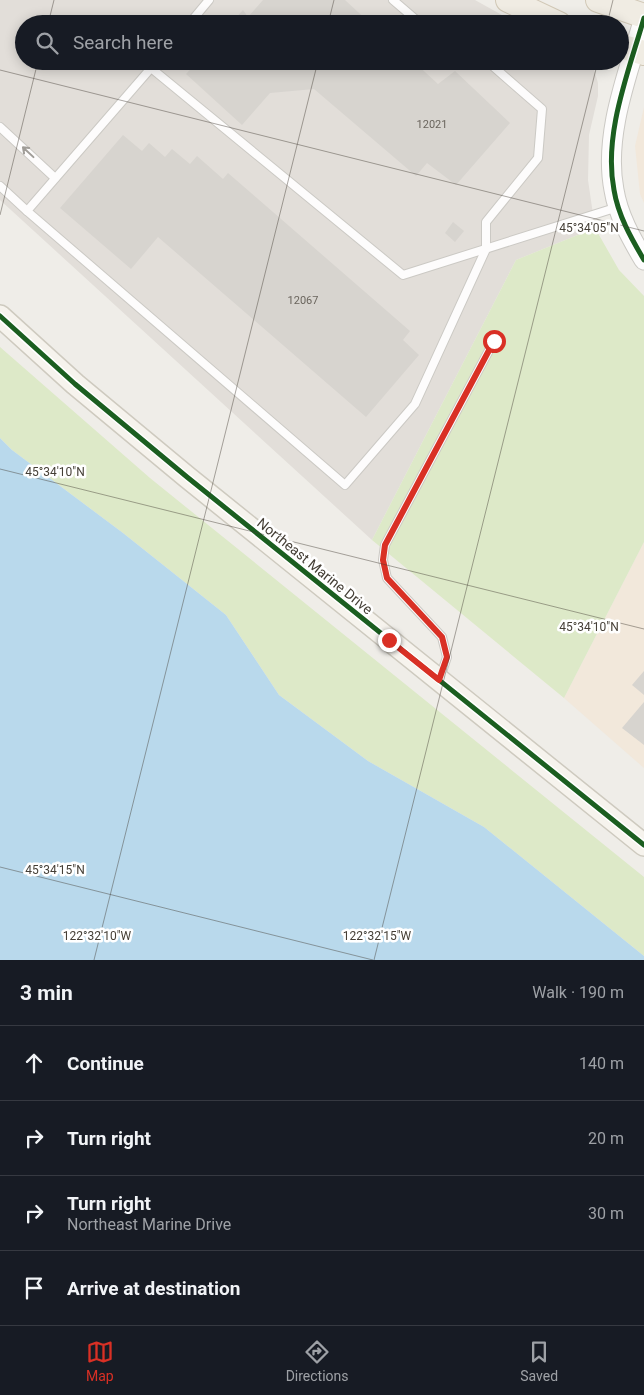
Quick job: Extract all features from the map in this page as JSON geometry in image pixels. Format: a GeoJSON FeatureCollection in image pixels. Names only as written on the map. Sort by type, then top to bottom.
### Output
{"type":"FeatureCollection","features":[{"type":"Feature","properties":{"kind":"main road"},"geometry":{"type":"LineString","coordinates":[[508,0],[539,15]]}},
{"type":"Feature","properties":{"kind":"main road"},"geometry":{"type":"LineString","coordinates":[[598,0],[644,17]]}},
{"type":"Feature","properties":{"kind":"main road","name":"Northeast Marine Drive"},"geometry":{"type":"LineString","coordinates":[[0,316],[97,403],[644,845]]}},
{"type":"Feature","properties":{"kind":"street"},"geometry":{"type":"LineString","coordinates":[[629,67],[644,17]]}},
{"type":"Feature","properties":{"kind":"street"},"geometry":{"type":"LineString","coordinates":[[628,70],[612,144],[612,175],[618,207],[625,225],[644,260]]}},
{"type":"Feature","properties":{"kind":"lane"},"geometry":{"type":"LineString","coordinates":[[196,15],[209,0]]}},
{"type":"Feature","properties":{"kind":"lane"},"geometry":{"type":"LineString","coordinates":[[393,0],[410,15]]}},
{"type":"Feature","properties":{"kind":"lane"},"geometry":{"type":"LineString","coordinates":[[27,211],[149,70]]}},
{"type":"Feature","properties":{"kind":"lane"},"geometry":{"type":"LineString","coordinates":[[161,70],[403,275],[618,207]]}},
{"type":"Feature","properties":{"kind":"lane"},"geometry":{"type":"LineString","coordinates":[[0,186],[345,485],[415,404],[486,249],[486,222],[538,158],[542,109],[498,70]]}},
{"type":"Feature","properties":{"kind":"lane"},"geometry":{"type":"LineString","coordinates":[[0,127],[56,178]]}},
{"type":"Feature","properties":{"kind":"lane"},"geometry":{"type":"LineString","coordinates":[[439,680],[447,657],[442,637],[387,578],[383,560],[385,545],[494,341]]}},
{"type":"Feature","properties":{"kind":"shaded area"},"geometry":{"type":"Polygon","coordinates":[[[0,0],[475,0],[502,15],[15,15],[15,70],[594,70],[598,83],[598,96],[589,135],[588,180],[595,228],[516,260],[372,540],[0,200],[0,0]]]}},
{"type":"Feature","properties":{"kind":"shaded area"},"geometry":{"type":"Polygon","coordinates":[[[644,107],[644,203],[640,194],[635,146],[644,107]]]}},
{"type":"Feature","properties":{"kind":"shaded area"},"geometry":{"type":"Polygon","coordinates":[[[644,542],[644,768],[564,698],[644,542]]]}},
{"type":"Feature","properties":{"kind":"green space"},"geometry":{"type":"Polygon","coordinates":[[[595,228],[619,270],[644,296],[644,542],[564,698],[372,540],[516,260],[595,228]]]}},
{"type":"Feature","properties":{"kind":"green space"},"geometry":{"type":"Polygon","coordinates":[[[0,347],[150,478],[644,877],[644,956],[484,827],[368,761],[279,695],[226,615],[123,533],[12,450],[0,438],[0,347]]]}},
{"type":"Feature","properties":{"kind":"water"},"geometry":{"type":"Polygon","coordinates":[[[0,438],[12,450],[123,533],[226,615],[279,695],[368,761],[484,827],[644,956],[644,960],[0,960],[0,438]]]}},
{"type":"Feature","properties":{"kind":"building"},"geometry":{"type":"Polygon","coordinates":[[[263,0],[345,0],[361,15],[250,15],[263,0]]]}},
{"type":"Feature","properties":{"kind":"building"},"geometry":{"type":"Polygon","coordinates":[[[243,10],[247,15],[238,15],[243,10]]]}},
{"type":"Feature","properties":{"kind":"building"},"geometry":{"type":"Polygon","coordinates":[[[190,70],[423,70],[438,84],[455,71],[510,123],[456,185],[427,163],[416,176],[314,89],[270,93],[242,125],[186,74],[190,70]]]}},
{"type":"Feature","properties":{"kind":"building"},"geometry":{"type":"Polygon","coordinates":[[[123,135],[142,151],[149,143],[165,157],[172,149],[190,164],[197,156],[223,179],[228,173],[410,331],[403,340],[419,355],[366,417],[158,237],[131,269],[60,208],[123,135]]]}},
{"type":"Feature","properties":{"kind":"building"},"geometry":{"type":"Polygon","coordinates":[[[453,222],[464,231],[455,242],[445,233],[453,222]]]}},
{"type":"Feature","properties":{"kind":"building"},"geometry":{"type":"Polygon","coordinates":[[[644,671],[644,695],[632,685],[644,671]]]}},
{"type":"Feature","properties":{"kind":"building"},"geometry":{"type":"Polygon","coordinates":[[[644,702],[644,745],[622,728],[644,702]]]}},
{"type":"Feature","properties":{"kind":"cycle path"},"geometry":{"type":"LineString","coordinates":[[629,68],[644,18]]}},
{"type":"Feature","properties":{"kind":"cycle path"},"geometry":{"type":"LineString","coordinates":[[628,70],[615,125],[612,169],[614,190],[622,217],[644,260]]}},
{"type":"Feature","properties":{"kind":"cycle path"},"geometry":{"type":"LineString","coordinates":[[0,316],[75,384],[187,477],[644,845]]}},
{"type":"Feature","properties":{"kind":"route"},"geometry":{"type":"LineString","coordinates":[[389,640],[439,680],[447,657],[442,637],[387,578],[383,560],[385,545],[494,341]]}}]}
